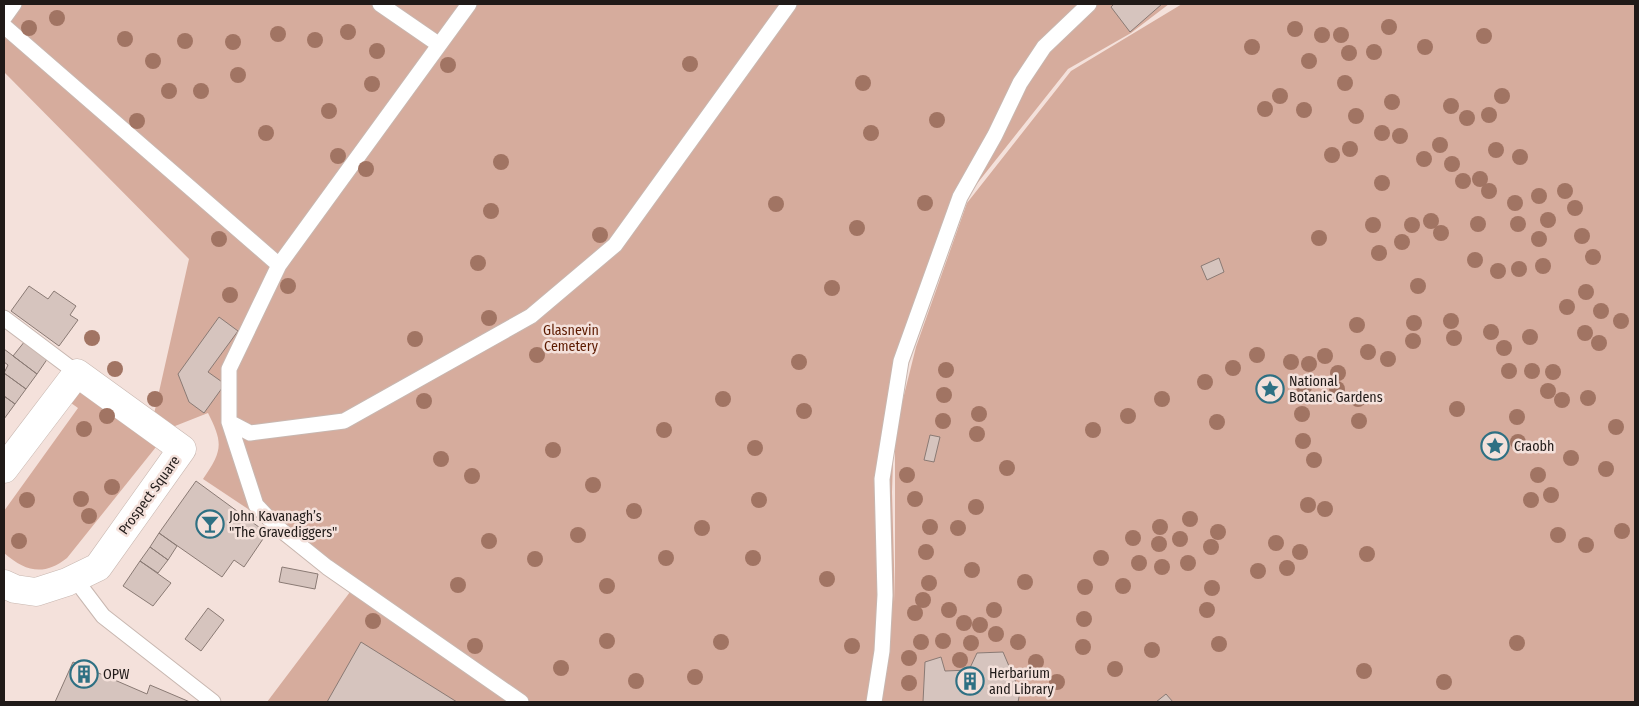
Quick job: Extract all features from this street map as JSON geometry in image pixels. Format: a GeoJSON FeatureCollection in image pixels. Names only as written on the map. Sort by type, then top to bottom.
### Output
{"type":"FeatureCollection","features":[{"type":"Feature","properties":{"kind":"street"},"geometry":{"type":"LineString","coordinates":[[4,469],[77,373]]}},
{"type":"Feature","properties":{"kind":"street","name":"Prospect Square"},"geometry":{"type":"LineString","coordinates":[[8,593],[36,592],[75,579],[98,567],[182,449],[77,373]]}},
{"type":"Feature","properties":{"kind":"lane"},"geometry":{"type":"LineString","coordinates":[[4,18],[14,4]]}},
{"type":"Feature","properties":{"kind":"lane"},"geometry":{"type":"LineString","coordinates":[[380,4],[438,44]]}},
{"type":"Feature","properties":{"kind":"lane"},"geometry":{"type":"LineString","coordinates":[[469,4],[438,44],[279,265],[229,369],[229,422],[256,505],[276,526],[327,567],[521,702]]}},
{"type":"Feature","properties":{"kind":"lane"},"geometry":{"type":"LineString","coordinates":[[229,422],[250,433],[344,421],[531,316],[614,245],[789,4]]}},
{"type":"Feature","properties":{"kind":"lane"},"geometry":{"type":"LineString","coordinates":[[874,702],[882,651],[885,595],[882,479],[901,361],[960,197],[995,135],[1020,83],[1044,47],[1089,4]]}},
{"type":"Feature","properties":{"kind":"lane"},"geometry":{"type":"LineString","coordinates":[[4,26],[279,265]]}},
{"type":"Feature","properties":{"kind":"lane"},"geometry":{"type":"LineString","coordinates":[[4,318],[77,373]]}},
{"type":"Feature","properties":{"kind":"lane"},"geometry":{"type":"LineString","coordinates":[[75,579],[103,616],[213,702]]}},
{"type":"Feature","properties":{"kind":"green space","name":"Glasnevin Cemetery"},"geometry":{"type":"Polygon","coordinates":[[[4,4],[1169,4],[1131,33],[1068,69],[964,200],[908,362],[894,429],[892,492],[895,602],[895,431],[916,347],[967,203],[1071,71],[1182,4],[1635,4],[1635,702],[267,702],[350,592],[276,537],[248,509],[203,479],[214,461],[219,446],[216,432],[208,413],[170,428],[154,414],[189,259],[4,72],[4,4]]]}},
{"type":"Feature","properties":{"kind":"green space"},"geometry":{"type":"Polygon","coordinates":[[[83,387],[160,442],[67,558],[51,567],[43,569],[28,568],[4,553],[4,511],[78,408],[71,403],[83,387]]]}},
{"type":"Feature","properties":{"kind":"building"},"geometry":{"type":"Polygon","coordinates":[[[1114,4],[1162,4],[1130,32],[1111,7],[1114,4]]]}},
{"type":"Feature","properties":{"kind":"building"},"geometry":{"type":"Polygon","coordinates":[[[1219,258],[1224,272],[1207,280],[1201,266],[1219,258]]]}},
{"type":"Feature","properties":{"kind":"building"},"geometry":{"type":"Polygon","coordinates":[[[29,286],[48,299],[54,291],[76,306],[70,315],[78,320],[59,346],[11,311],[29,286]]]}},
{"type":"Feature","properties":{"kind":"building"},"geometry":{"type":"Polygon","coordinates":[[[219,317],[238,331],[208,372],[225,384],[204,413],[189,402],[178,374],[219,317]]]}},
{"type":"Feature","properties":{"kind":"building"},"geometry":{"type":"Polygon","coordinates":[[[25,341],[48,358],[37,374],[13,356],[25,341]]]}},
{"type":"Feature","properties":{"kind":"building"},"geometry":{"type":"Polygon","coordinates":[[[4,349],[37,374],[26,389],[4,373],[8,365],[4,362],[4,349]]]}},
{"type":"Feature","properties":{"kind":"building"},"geometry":{"type":"Polygon","coordinates":[[[4,373],[26,389],[15,404],[4,396],[4,373]]]}},
{"type":"Feature","properties":{"kind":"building"},"geometry":{"type":"Polygon","coordinates":[[[4,396],[15,404],[4,419],[4,396]]]}},
{"type":"Feature","properties":{"kind":"building"},"geometry":{"type":"Polygon","coordinates":[[[930,435],[940,437],[934,462],[924,460],[930,435]]]}},
{"type":"Feature","properties":{"kind":"building","name":"John Kavanagh’s \"The Gravediggers\""},"geometry":{"type":"Polygon","coordinates":[[[196,481],[267,533],[244,567],[234,560],[222,577],[159,533],[196,481]]]}},
{"type":"Feature","properties":{"kind":"building"},"geometry":{"type":"Polygon","coordinates":[[[159,533],[177,546],[168,560],[150,547],[159,533]]]}},
{"type":"Feature","properties":{"kind":"building"},"geometry":{"type":"Polygon","coordinates":[[[150,547],[168,560],[158,573],[140,561],[150,547]]]}},
{"type":"Feature","properties":{"kind":"building"},"geometry":{"type":"Polygon","coordinates":[[[140,561],[171,583],[153,606],[123,586],[140,561]]]}},
{"type":"Feature","properties":{"kind":"building"},"geometry":{"type":"Polygon","coordinates":[[[282,567],[318,574],[315,589],[279,582],[282,567]]]}},
{"type":"Feature","properties":{"kind":"building"},"geometry":{"type":"Polygon","coordinates":[[[208,608],[224,620],[201,651],[185,639],[208,608]]]}},
{"type":"Feature","properties":{"kind":"building"},"geometry":{"type":"Polygon","coordinates":[[[361,642],[457,702],[327,702],[361,642]]]}},
{"type":"Feature","properties":{"kind":"building","name":"Herbarium and Library"},"geometry":{"type":"Polygon","coordinates":[[[1003,652],[1020,692],[1018,702],[923,702],[925,662],[941,657],[945,671],[969,670],[977,653],[1003,652]]]}},
{"type":"Feature","properties":{"kind":"building","name":"OPW"},"geometry":{"type":"Polygon","coordinates":[[[73,662],[147,694],[150,685],[190,702],[55,702],[73,662]]]}},
{"type":"Feature","properties":{"kind":"building"},"geometry":{"type":"Polygon","coordinates":[[[1166,694],[1173,702],[1156,702],[1166,694]]]}},
{"type":"Feature","properties":{"kind":"place","name":"National Botanic Gardens"},"geometry":{"type":"Point","coordinates":[1270,389]}},
{"type":"Feature","properties":{"kind":"place","name":"Craobh"},"geometry":{"type":"Point","coordinates":[1495,446]}},
{"type":"Feature","properties":{"kind":"place","name":"John Kavanagh’s \"The Gravediggers\""},"geometry":{"type":"Point","coordinates":[210,524]}},
{"type":"Feature","properties":{"kind":"place","name":"OPW"},"geometry":{"type":"Point","coordinates":[84,674]}},
{"type":"Feature","properties":{"kind":"place","name":"Herbarium and Library"},"geometry":{"type":"Point","coordinates":[970,681]}}]}
